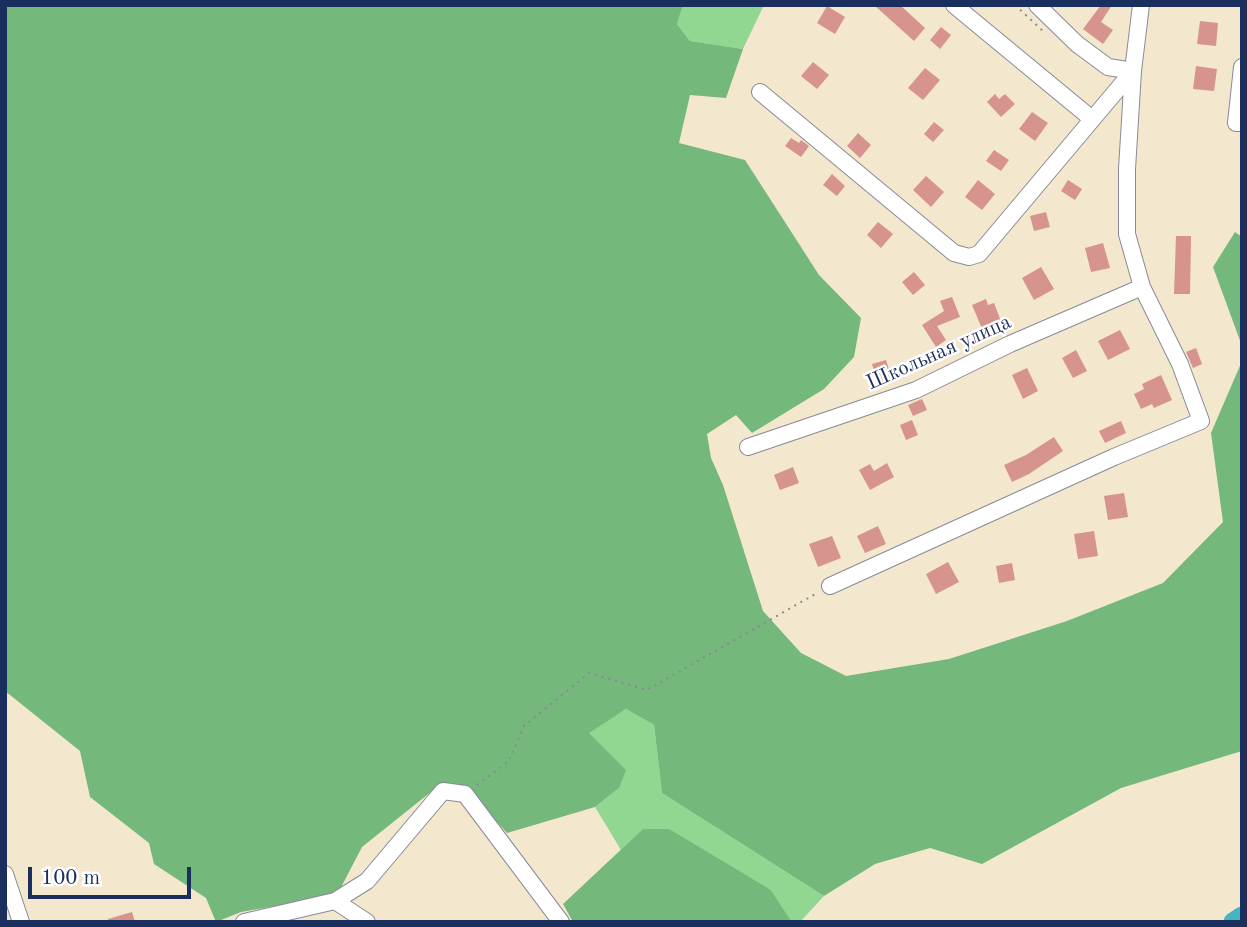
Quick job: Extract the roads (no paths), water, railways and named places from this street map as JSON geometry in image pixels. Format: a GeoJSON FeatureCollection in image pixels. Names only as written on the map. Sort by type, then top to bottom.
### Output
{"type":"FeatureCollection","features":[{"type":"Feature","properties":{"kind":"street"},"geometry":{"type":"LineString","coordinates":[[954,5],[1092,119]]}},
{"type":"Feature","properties":{"kind":"street"},"geometry":{"type":"LineString","coordinates":[[1037,5],[1077,44],[1108,67],[1133,71]]}},
{"type":"Feature","properties":{"kind":"street"},"geometry":{"type":"LineString","coordinates":[[830,586],[1114,457],[1201,421],[1180,365],[1142,288],[1126,234],[1133,71],[1141,5]]}},
{"type":"Feature","properties":{"kind":"street"},"geometry":{"type":"LineString","coordinates":[[1242,67],[1236,123],[1242,123]]}},
{"type":"Feature","properties":{"kind":"street"},"geometry":{"type":"LineString","coordinates":[[760,92],[954,253],[969,257],[979,254],[1133,71]]}},
{"type":"Feature","properties":{"kind":"street","name":"Школьная улица"},"geometry":{"type":"LineString","coordinates":[[748,447],[916,390],[1010,344],[1142,288]]}},
{"type":"Feature","properties":{"kind":"street"},"geometry":{"type":"LineString","coordinates":[[244,922],[335,901],[367,881],[443,791],[464,794],[561,922]]}},
{"type":"Feature","properties":{"kind":"street"},"geometry":{"type":"LineString","coordinates":[[5,874],[20,922]]}},
{"type":"Feature","properties":{"kind":"street"},"geometry":{"type":"LineString","coordinates":[[335,901],[367,922]]}},
{"type":"Feature","properties":{"kind":"waterway"},"geometry":{"type":"LineString","coordinates":[[1233,922],[1242,916]]}}]}
